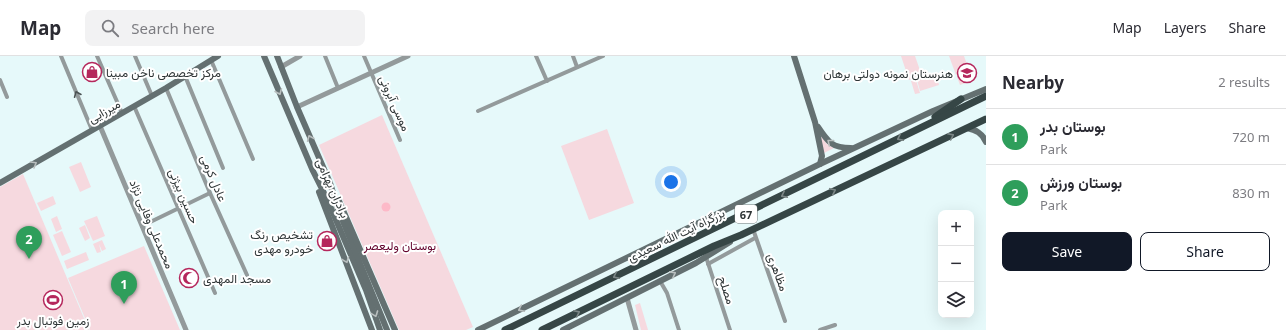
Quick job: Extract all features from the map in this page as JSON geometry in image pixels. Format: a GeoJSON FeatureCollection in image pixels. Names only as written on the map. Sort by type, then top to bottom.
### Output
{"type":"FeatureCollection","features":[{"type":"Feature","properties":{"kind":"highway","name":"بزرگراه آیت الله سعیدی"},"geometry":{"type":"LineString","coordinates":[[505,330],[986,96]]}},
{"type":"Feature","properties":{"kind":"highway"},"geometry":{"type":"LineString","coordinates":[[920,128],[961,99]]}},
{"type":"Feature","properties":{"kind":"highway","name":"67"},"geometry":{"type":"LineString","coordinates":[[542,330],[714,246],[741,235],[986,119]]}},
{"type":"Feature","properties":{"kind":"main road","name":"برادران بهرامی"},"geometry":{"type":"LineString","coordinates":[[277,56],[330,184],[340,215],[388,330]]}},
{"type":"Feature","properties":{"kind":"main road"},"geometry":{"type":"LineString","coordinates":[[794,56],[815,122],[822,156],[820,164]]}},
{"type":"Feature","properties":{"kind":"main road","name":"میرزایی"},"geometry":{"type":"LineString","coordinates":[[0,183],[166,88],[215,57]]}},
{"type":"Feature","properties":{"kind":"main road"},"geometry":{"type":"LineString","coordinates":[[265,60],[268,61],[270,59],[280,65]]}},
{"type":"Feature","properties":{"kind":"main road","name":"برادران بهرامی"},"geometry":{"type":"LineString","coordinates":[[265,60],[366,290],[380,330]]}},
{"type":"Feature","properties":{"kind":"main road"},"geometry":{"type":"LineString","coordinates":[[478,330],[820,164],[986,89]]}},
{"type":"Feature","properties":{"kind":"main road"},"geometry":{"type":"LineString","coordinates":[[815,122],[823,135],[832,145],[842,148],[854,148]]}},
{"type":"Feature","properties":{"kind":"main road"},"geometry":{"type":"LineString","coordinates":[[967,128],[977,131],[985,138]]}},
{"type":"Feature","properties":{"kind":"main road"},"geometry":{"type":"LineString","coordinates":[[313,171],[324,206],[361,298],[372,330]]}},
{"type":"Feature","properties":{"kind":"main road"},"geometry":{"type":"LineString","coordinates":[[330,184],[342,208],[395,330]]}},
{"type":"Feature","properties":{"kind":"main road"},"geometry":{"type":"LineString","coordinates":[[563,330],[706,257],[741,235]]}},
{"type":"Feature","properties":{"kind":"street"},"geometry":{"type":"LineString","coordinates":[[60,56],[92,130]]}},
{"type":"Feature","properties":{"kind":"street"},"geometry":{"type":"LineString","coordinates":[[97,56],[122,113]]}},
{"type":"Feature","properties":{"kind":"street"},"geometry":{"type":"LineString","coordinates":[[135,56],[152,96]]}},
{"type":"Feature","properties":{"kind":"street"},"geometry":{"type":"LineString","coordinates":[[280,65],[300,56]]}},
{"type":"Feature","properties":{"kind":"street"},"geometry":{"type":"LineString","coordinates":[[325,56],[338,88]]}},
{"type":"Feature","properties":{"kind":"street","name":"موسی آبرونی"},"geometry":{"type":"LineString","coordinates":[[364,56],[400,140]]}},
{"type":"Feature","properties":{"kind":"street"},"geometry":{"type":"LineString","coordinates":[[297,107],[371,74],[401,57],[408,56]]}},
{"type":"Feature","properties":{"kind":"street"},"geometry":{"type":"LineString","coordinates":[[536,56],[547,80]]}},
{"type":"Feature","properties":{"kind":"street"},"geometry":{"type":"LineString","coordinates":[[573,56],[577,67]]}},
{"type":"Feature","properties":{"kind":"street"},"geometry":{"type":"LineString","coordinates":[[478,111],[603,56]]}},
{"type":"Feature","properties":{"kind":"street"},"geometry":{"type":"LineString","coordinates":[[215,57],[253,158]]}},
{"type":"Feature","properties":{"kind":"street"},"geometry":{"type":"LineString","coordinates":[[185,76],[223,168]]}},
{"type":"Feature","properties":{"kind":"street"},"geometry":{"type":"LineString","coordinates":[[0,80],[7,97]]}},
{"type":"Feature","properties":{"kind":"street","name":"عادل کرمی"},"geometry":{"type":"LineString","coordinates":[[166,88],[246,275]]}},
{"type":"Feature","properties":{"kind":"street","name":"حسین بیژنی"},"geometry":{"type":"LineString","coordinates":[[134,106],[215,293]]}},
{"type":"Feature","properties":{"kind":"street","name":"محمدعلی وفایی نژاد"},"geometry":{"type":"LineString","coordinates":[[100,126],[186,330]]}},
{"type":"Feature","properties":{"kind":"street"},"geometry":{"type":"LineString","coordinates":[[142,226],[210,193]]}},
{"type":"Feature","properties":{"kind":"street","name":"مظاهری"},"geometry":{"type":"LineString","coordinates":[[753,229],[785,321]]}},
{"type":"Feature","properties":{"kind":"street"},"geometry":{"type":"LineString","coordinates":[[708,264],[755,238]]}},
{"type":"Feature","properties":{"kind":"street","name":"مصلح"},"geometry":{"type":"LineString","coordinates":[[706,257],[730,330]]}},
{"type":"Feature","properties":{"kind":"street"},"geometry":{"type":"LineString","coordinates":[[660,281],[667,293],[678,330]]}},
{"type":"Feature","properties":{"kind":"street"},"geometry":{"type":"LineString","coordinates":[[627,298],[636,330]]}},
{"type":"Feature","properties":{"kind":"street"},"geometry":{"type":"LineString","coordinates":[[822,330],[835,325]]}},
{"type":"Feature","properties":{"kind":"green space"},"geometry":{"type":"Polygon","coordinates":[[[901,56],[915,56],[922,76],[909,80],[901,56]]]}},
{"type":"Feature","properties":{"kind":"green space"},"geometry":{"type":"Polygon","coordinates":[[[949,56],[964,56],[969,70],[956,75],[949,56]]]}},
{"type":"Feature","properties":{"kind":"green space"},"geometry":{"type":"Polygon","coordinates":[[[970,72],[974,80],[960,85],[957,77],[970,72]]]}},
{"type":"Feature","properties":{"kind":"green space"},"geometry":{"type":"Polygon","coordinates":[[[936,74],[939,85],[920,91],[917,80],[936,74]]]}},
{"type":"Feature","properties":{"kind":"green space"},"geometry":{"type":"Polygon","coordinates":[[[916,80],[920,93],[915,94],[911,81],[916,80]]]}},
{"type":"Feature","properties":{"kind":"green space","name":"بوستان ولیعصر"},"geometry":{"type":"Polygon","coordinates":[[[382,115],[473,327],[466,330],[399,330],[319,145],[382,115]]]}},
{"type":"Feature","properties":{"kind":"green space"},"geometry":{"type":"Polygon","coordinates":[[[607,129],[634,203],[589,220],[561,146],[607,129]]]}},
{"type":"Feature","properties":{"kind":"green space"},"geometry":{"type":"Polygon","coordinates":[[[818,132],[827,144],[834,148],[824,153],[818,132]]]}},
{"type":"Feature","properties":{"kind":"green space"},"geometry":{"type":"Polygon","coordinates":[[[81,162],[91,187],[80,192],[69,167],[81,162]]]}},
{"type":"Feature","properties":{"kind":"green space"},"geometry":{"type":"Polygon","coordinates":[[[23,174],[89,330],[0,330],[0,187],[23,174]]]}},
{"type":"Feature","properties":{"kind":"green space"},"geometry":{"type":"Polygon","coordinates":[[[53,196],[56,204],[41,211],[37,203],[53,196]]]}},
{"type":"Feature","properties":{"kind":"green space"},"geometry":{"type":"Polygon","coordinates":[[[57,216],[62,229],[56,232],[51,219],[57,216]]]}},
{"type":"Feature","properties":{"kind":"green space"},"geometry":{"type":"Polygon","coordinates":[[[97,216],[105,236],[93,241],[84,221],[97,216]]]}},
{"type":"Feature","properties":{"kind":"green space"},"geometry":{"type":"Polygon","coordinates":[[[85,225],[90,238],[85,241],[79,228],[85,225]]]}},
{"type":"Feature","properties":{"kind":"green space"},"geometry":{"type":"Polygon","coordinates":[[[62,231],[71,252],[62,256],[53,235],[62,231]]]}},
{"type":"Feature","properties":{"kind":"green space"},"geometry":{"type":"Polygon","coordinates":[[[102,240],[106,249],[102,251],[99,244],[101,252],[97,253],[93,244],[102,240]]]}},
{"type":"Feature","properties":{"kind":"green space"},"geometry":{"type":"Polygon","coordinates":[[[144,246],[180,330],[90,330],[68,278],[144,246]]]}},
{"type":"Feature","properties":{"kind":"green space"},"geometry":{"type":"Polygon","coordinates":[[[86,252],[89,260],[67,269],[64,261],[86,252]]]}},
{"type":"Feature","properties":{"kind":"green space"},"geometry":{"type":"Polygon","coordinates":[[[640,303],[648,330],[641,330],[635,305],[640,303]]]}},
{"type":"Feature","properties":{"kind":"shaded area"},"geometry":{"type":"Polygon","coordinates":[[[386,202],[391,207],[386,212],[381,207],[386,202]]]}},
{"type":"Feature","properties":{"kind":"place","name":"مرکز تخصصی ناخن مبینا"},"geometry":{"type":"Point","coordinates":[92,72]}},
{"type":"Feature","properties":{"kind":"place","name":"هنرستان نمونه دولتی برهان"},"geometry":{"type":"Point","coordinates":[967,73]}},
{"type":"Feature","properties":{"kind":"place","name":"تشخیص رنگ خودرو مهدی"},"geometry":{"type":"Point","coordinates":[327,241]}},
{"type":"Feature","properties":{"kind":"place","name":"بوستان ورزش"},"geometry":{"type":"Point","coordinates":[29,259]}},
{"type":"Feature","properties":{"kind":"place","name":"مسجد المهدی"},"geometry":{"type":"Point","coordinates":[189,278]}},
{"type":"Feature","properties":{"kind":"place","name":"زمین فوتبال بدر"},"geometry":{"type":"Point","coordinates":[53,300]}},
{"type":"Feature","properties":{"kind":"place","name":"بوستان بدر"},"geometry":{"type":"Point","coordinates":[124,304]}}]}
